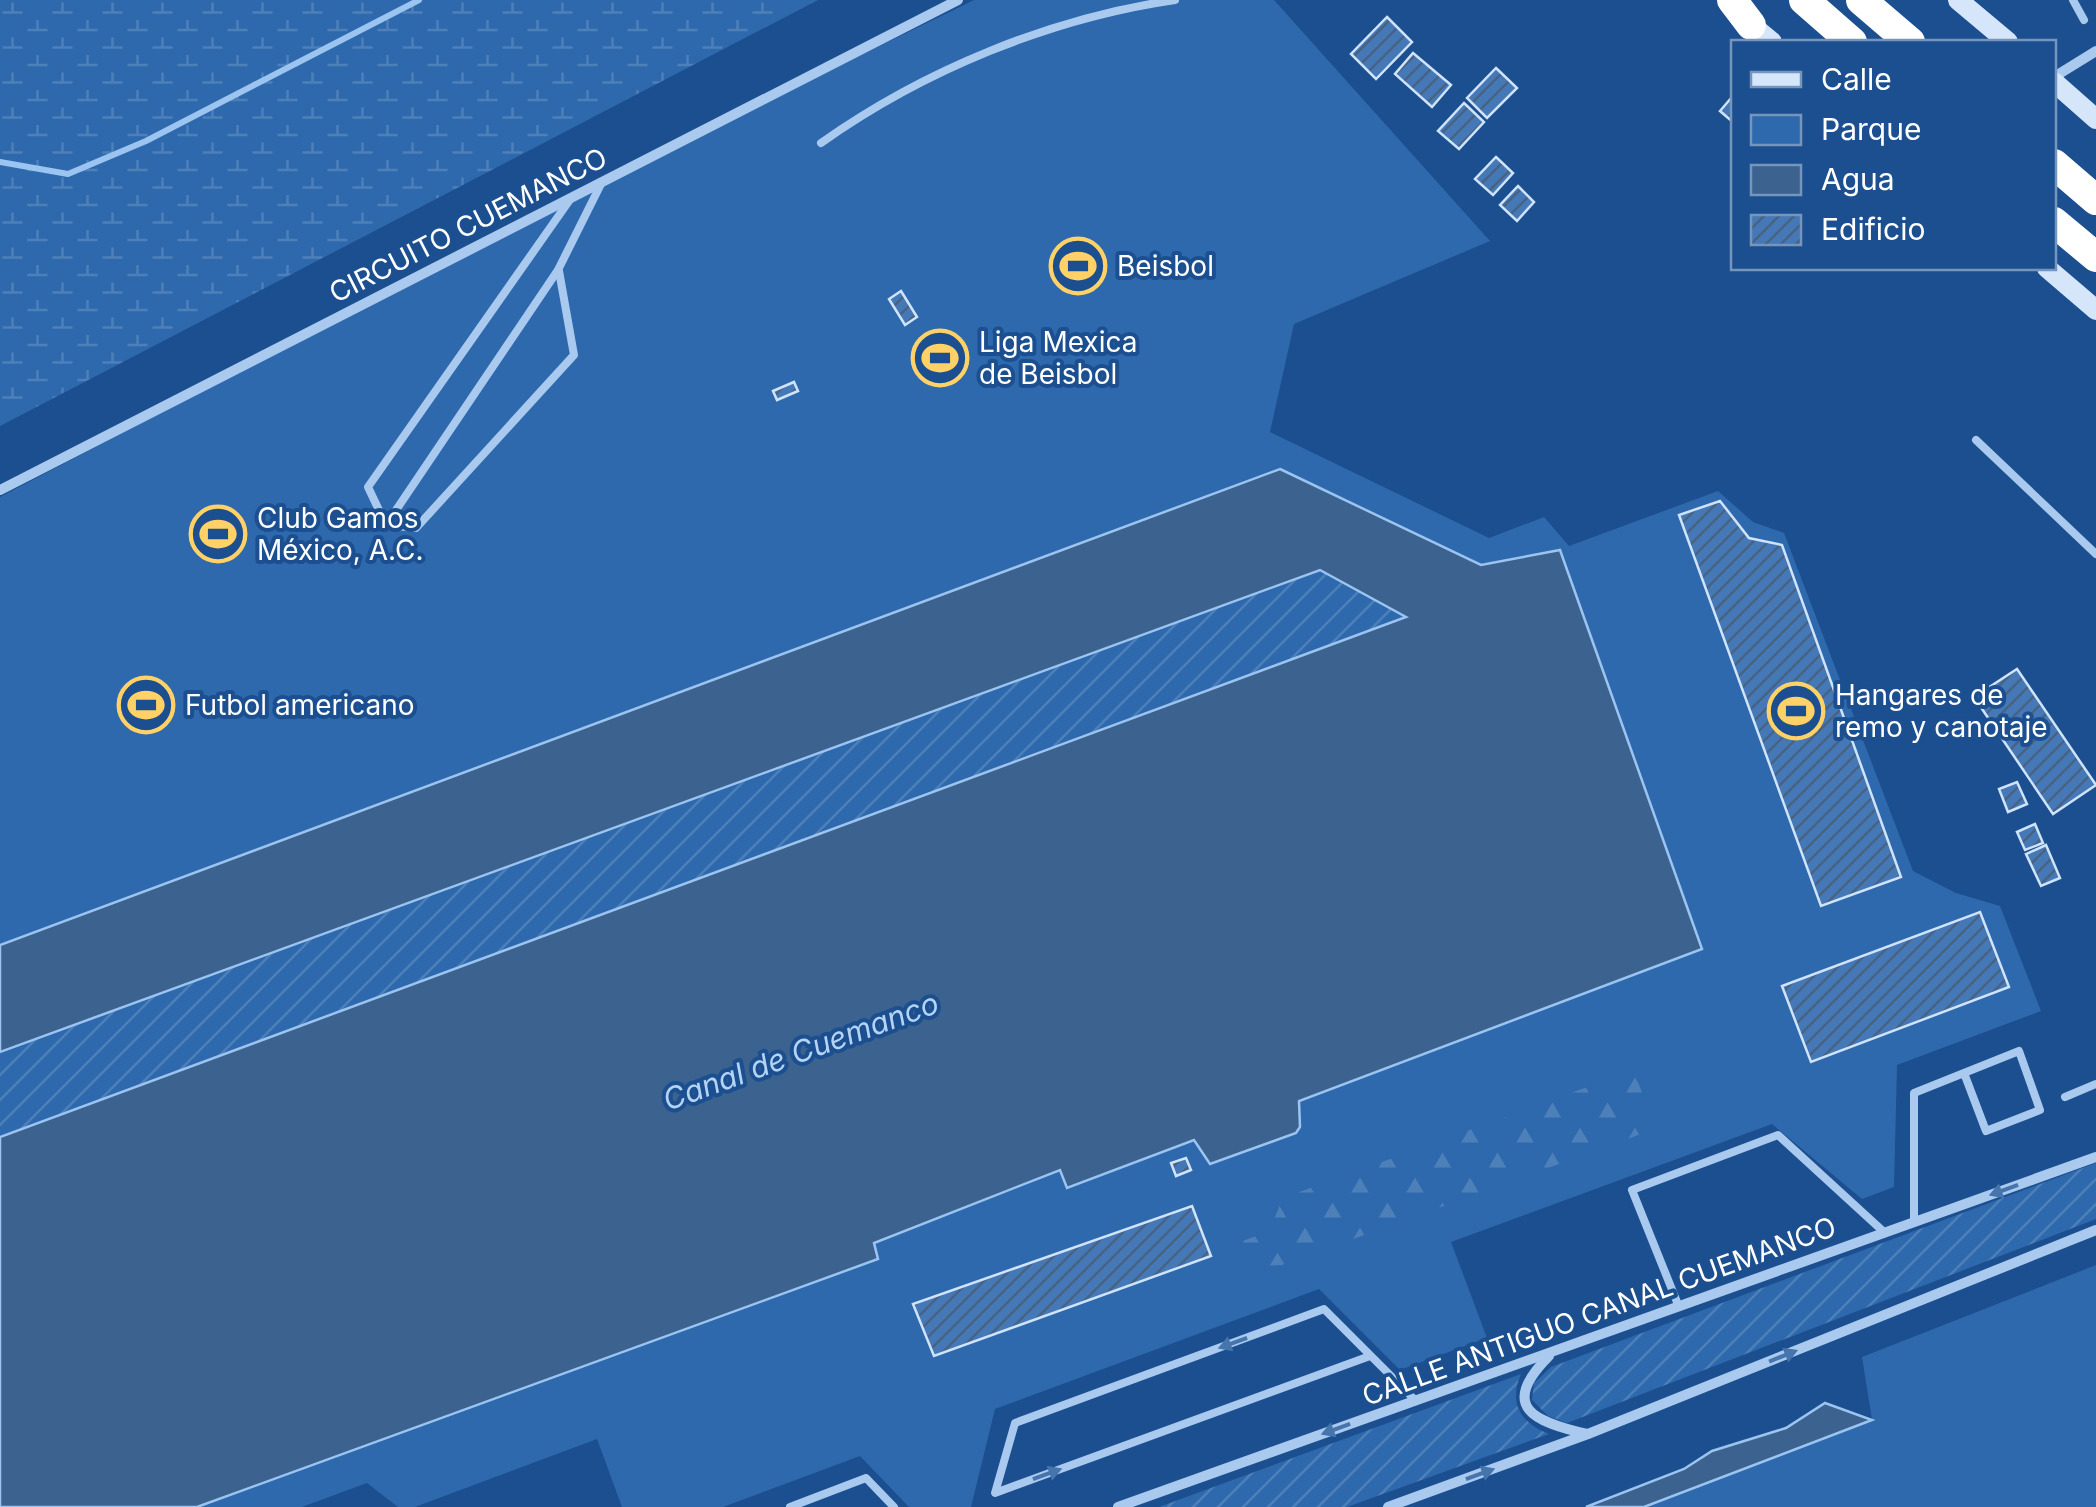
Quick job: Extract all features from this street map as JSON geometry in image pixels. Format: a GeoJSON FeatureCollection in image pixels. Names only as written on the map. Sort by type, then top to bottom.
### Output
{"type":"FeatureCollection","features":[{"type":"Feature","properties":{"kind":"highway"},"geometry":{"type":"LineString","coordinates":[[1732,0],[1762,34]]}},
{"type":"Feature","properties":{"kind":"highway"},"geometry":{"type":"LineString","coordinates":[[1804,0],[1850,40]]}},
{"type":"Feature","properties":{"kind":"highway"},"geometry":{"type":"LineString","coordinates":[[1862,0],[1908,40]]}},
{"type":"Feature","properties":{"kind":"highway"},"geometry":{"type":"LineString","coordinates":[[2056,166],[2096,200]]}},
{"type":"Feature","properties":{"kind":"highway"},"geometry":{"type":"LineString","coordinates":[[2056,224],[2096,256]]}},
{"type":"Feature","properties":{"kind":"main road"},"geometry":{"type":"LineString","coordinates":[[1723,0],[1762,34]]}},
{"type":"Feature","properties":{"kind":"main road"},"geometry":{"type":"LineString","coordinates":[[1958,0],[2006,40]]}},
{"type":"Feature","properties":{"kind":"main road"},"geometry":{"type":"LineString","coordinates":[[2056,82],[2096,118]]}},
{"type":"Feature","properties":{"kind":"main road"},"geometry":{"type":"LineString","coordinates":[[2049,270],[2096,310]]}},
{"type":"Feature","properties":{"kind":"street","name":"CIRCUITO CUEMANCO"},"geometry":{"type":"LineString","coordinates":[[0,490],[958,0]]}},
{"type":"Feature","properties":{"kind":"street"},"geometry":{"type":"LineString","coordinates":[[2056,79],[2096,51]]}},
{"type":"Feature","properties":{"kind":"street","name":"CALLE ANTIGUO CANAL CUEMANCO"},"geometry":{"type":"LineString","coordinates":[[1118,1507],[2096,1157]]}},
{"type":"Feature","properties":{"kind":"street"},"geometry":{"type":"LineString","coordinates":[[1388,1507],[1588,1434],[2096,1230]]}},
{"type":"Feature","properties":{"kind":"street"},"geometry":{"type":"LineString","coordinates":[[1553,1352],[1527,1378],[1524,1398],[1530,1411],[1548,1425],[1588,1434]]}},
{"type":"Feature","properties":{"kind":"lane"},"geometry":{"type":"LineString","coordinates":[[821,142],[876,104],[1005,46],[1105,10],[1175,0]]}},
{"type":"Feature","properties":{"kind":"lane"},"geometry":{"type":"LineString","coordinates":[[2073,0],[2084,20]]}},
{"type":"Feature","properties":{"kind":"lane"},"geometry":{"type":"LineString","coordinates":[[386,525],[558,270],[602,182]]}},
{"type":"Feature","properties":{"kind":"lane"},"geometry":{"type":"LineString","coordinates":[[386,525],[368,487],[571,198]]}},
{"type":"Feature","properties":{"kind":"lane"},"geometry":{"type":"LineString","coordinates":[[386,525],[416,528],[574,355],[558,270]]}},
{"type":"Feature","properties":{"kind":"lane"},"geometry":{"type":"LineString","coordinates":[[1976,440],[2096,554]]}},
{"type":"Feature","properties":{"kind":"lane"},"geometry":{"type":"LineString","coordinates":[[1914,1222],[1914,1093],[1964,1073],[2019,1051],[2040,1110],[1986,1130],[1964,1073]]}},
{"type":"Feature","properties":{"kind":"lane"},"geometry":{"type":"LineString","coordinates":[[2065,1097],[2096,1084]]}},
{"type":"Feature","properties":{"kind":"lane"},"geometry":{"type":"LineString","coordinates":[[1680,1306],[1632,1190],[1778,1135],[1886,1232]]}},
{"type":"Feature","properties":{"kind":"lane"},"geometry":{"type":"LineString","coordinates":[[1370,1356],[995,1493],[1014,1423],[1324,1309],[1416,1401]]}},
{"type":"Feature","properties":{"kind":"lane"},"geometry":{"type":"LineString","coordinates":[[790,1507],[866,1478],[894,1507]]}},
{"type":"Feature","properties":{"kind":"green space"},"geometry":{"type":"Polygon","coordinates":[[[0,0],[818,0],[0,426],[0,0]]]}},
{"type":"Feature","properties":{"kind":"green space"},"geometry":{"type":"Polygon","coordinates":[[[974,0],[1274,0],[1490,241],[1294,324],[1270,432],[1489,538],[1544,517],[1569,546],[1718,491],[1753,522],[1784,533],[1913,871],[1956,893],[2000,906],[2041,1011],[1897,1065],[1894,1187],[1862,1199],[1772,1124],[1451,1242],[1487,1338],[1400,1370],[1319,1289],[995,1409],[971,1507],[909,1507],[860,1456],[723,1507],[622,1507],[597,1439],[415,1507],[398,1507],[367,1483],[302,1507],[0,1507],[0,497],[639,163],[974,0]]]}},
{"type":"Feature","properties":{"kind":"green space"},"geometry":{"type":"Polygon","coordinates":[[[1320,570],[1407,617],[0,1137],[0,1052],[1320,570]]]}},
{"type":"Feature","properties":{"kind":"green space"},"geometry":{"type":"Polygon","coordinates":[[[1634,1070],[1655,1129],[1282,1265],[1253,1266],[1243,1241],[1269,1231],[1283,1198],[1634,1070]]]}},
{"type":"Feature","properties":{"kind":"green space"},"geometry":{"type":"Polygon","coordinates":[[[2096,1163],[2096,1219],[1567,1423],[1548,1416],[1532,1400],[1534,1383],[1551,1367],[2096,1163]]]}},
{"type":"Feature","properties":{"kind":"green space"},"geometry":{"type":"Polygon","coordinates":[[[2096,1265],[2096,1507],[1644,1507],[1872,1420],[1862,1357],[2096,1265]]]}},
{"type":"Feature","properties":{"kind":"green space"},"geometry":{"type":"Polygon","coordinates":[[[1521,1374],[1516,1394],[1520,1411],[1531,1424],[1549,1434],[1347,1507],[1159,1507],[1521,1374]]]}},
{"type":"Feature","properties":{"kind":"water","name":"Canal de Cuemanco"},"geometry":{"type":"Polygon","coordinates":[[[1280,469],[1481,565],[1560,550],[1702,949],[1299,1101],[1300,1127],[1296,1133],[1210,1164],[1194,1140],[1067,1188],[1060,1170],[874,1243],[878,1259],[197,1507],[0,1507],[0,1137],[1406,617],[1320,570],[0,1052],[0,945],[1280,469]]]}},
{"type":"Feature","properties":{"kind":"water"},"geometry":{"type":"Polygon","coordinates":[[[1825,1403],[1872,1420],[1644,1507],[1586,1507],[1684,1469],[1712,1451],[1786,1428],[1825,1403]]]}},
{"type":"Feature","properties":{"kind":"building"},"geometry":{"type":"Polygon","coordinates":[[[1387,17],[1412,42],[1376,79],[1351,54],[1387,17]]]}},
{"type":"Feature","properties":{"kind":"building"},"geometry":{"type":"Polygon","coordinates":[[[1413,53],[1451,85],[1432,107],[1395,74],[1413,53]]]}},
{"type":"Feature","properties":{"kind":"building"},"geometry":{"type":"Polygon","coordinates":[[[1496,68],[1517,88],[1487,118],[1467,98],[1496,68]]]}},
{"type":"Feature","properties":{"kind":"building"},"geometry":{"type":"Polygon","coordinates":[[[1731,98],[1731,120],[1720,111],[1731,98]]]}},
{"type":"Feature","properties":{"kind":"building"},"geometry":{"type":"Polygon","coordinates":[[[1464,103],[1484,122],[1459,149],[1438,131],[1464,103]]]}},
{"type":"Feature","properties":{"kind":"building"},"geometry":{"type":"Polygon","coordinates":[[[1496,157],[1513,173],[1493,195],[1475,179],[1496,157]]]}},
{"type":"Feature","properties":{"kind":"building"},"geometry":{"type":"Polygon","coordinates":[[[1518,186],[1534,202],[1517,221],[1500,205],[1518,186]]]}},
{"type":"Feature","properties":{"kind":"building"},"geometry":{"type":"Polygon","coordinates":[[[901,291],[917,317],[905,325],[889,299],[901,291]]]}},
{"type":"Feature","properties":{"kind":"building"},"geometry":{"type":"Polygon","coordinates":[[[794,382],[798,391],[777,400],[773,391],[794,382]]]}},
{"type":"Feature","properties":{"kind":"building","name":"Hangares de remo y canotaje"},"geometry":{"type":"Polygon","coordinates":[[[1720,501],[1749,538],[1782,545],[1901,877],[1821,906],[1679,515],[1720,501]]]}},
{"type":"Feature","properties":{"kind":"building"},"geometry":{"type":"Polygon","coordinates":[[[2017,669],[2096,785],[2053,814],[1974,697],[2017,669]]]}},
{"type":"Feature","properties":{"kind":"building"},"geometry":{"type":"Polygon","coordinates":[[[2017,782],[2027,804],[2008,812],[1999,789],[2017,782]]]}},
{"type":"Feature","properties":{"kind":"building"},"geometry":{"type":"Polygon","coordinates":[[[2035,824],[2043,843],[2025,850],[2017,832],[2035,824]]]}},
{"type":"Feature","properties":{"kind":"building"},"geometry":{"type":"Polygon","coordinates":[[[2046,845],[2060,878],[2041,886],[2026,854],[2046,845]]]}},
{"type":"Feature","properties":{"kind":"building"},"geometry":{"type":"Polygon","coordinates":[[[1980,912],[2009,987],[1811,1062],[1782,986],[1980,912]]]}},
{"type":"Feature","properties":{"kind":"building"},"geometry":{"type":"Polygon","coordinates":[[[1186,1158],[1191,1170],[1176,1176],[1171,1163],[1186,1158]]]}},
{"type":"Feature","properties":{"kind":"building"},"geometry":{"type":"Polygon","coordinates":[[[1192,1206],[1211,1256],[934,1356],[913,1304],[1192,1206]]]}},
{"type":"Feature","properties":{"kind":"waterway"},"geometry":{"type":"LineString","coordinates":[[0,162],[68,174],[146,141],[419,0]]}},
{"type":"Feature","properties":{"kind":"place","name":"Beisbol"},"geometry":{"type":"Point","coordinates":[1078,266]}},
{"type":"Feature","properties":{"kind":"place","name":"Liga Mexica de Beisbol"},"geometry":{"type":"Point","coordinates":[940,358]}},
{"type":"Feature","properties":{"kind":"place","name":"Club Gamos México, A.C."},"geometry":{"type":"Point","coordinates":[218,534]}},
{"type":"Feature","properties":{"kind":"place","name":"Futbol americano"},"geometry":{"type":"Point","coordinates":[146,705]}},
{"type":"Feature","properties":{"kind":"place","name":"Hangares de remo y canotaje"},"geometry":{"type":"Point","coordinates":[1796,711]}}]}
